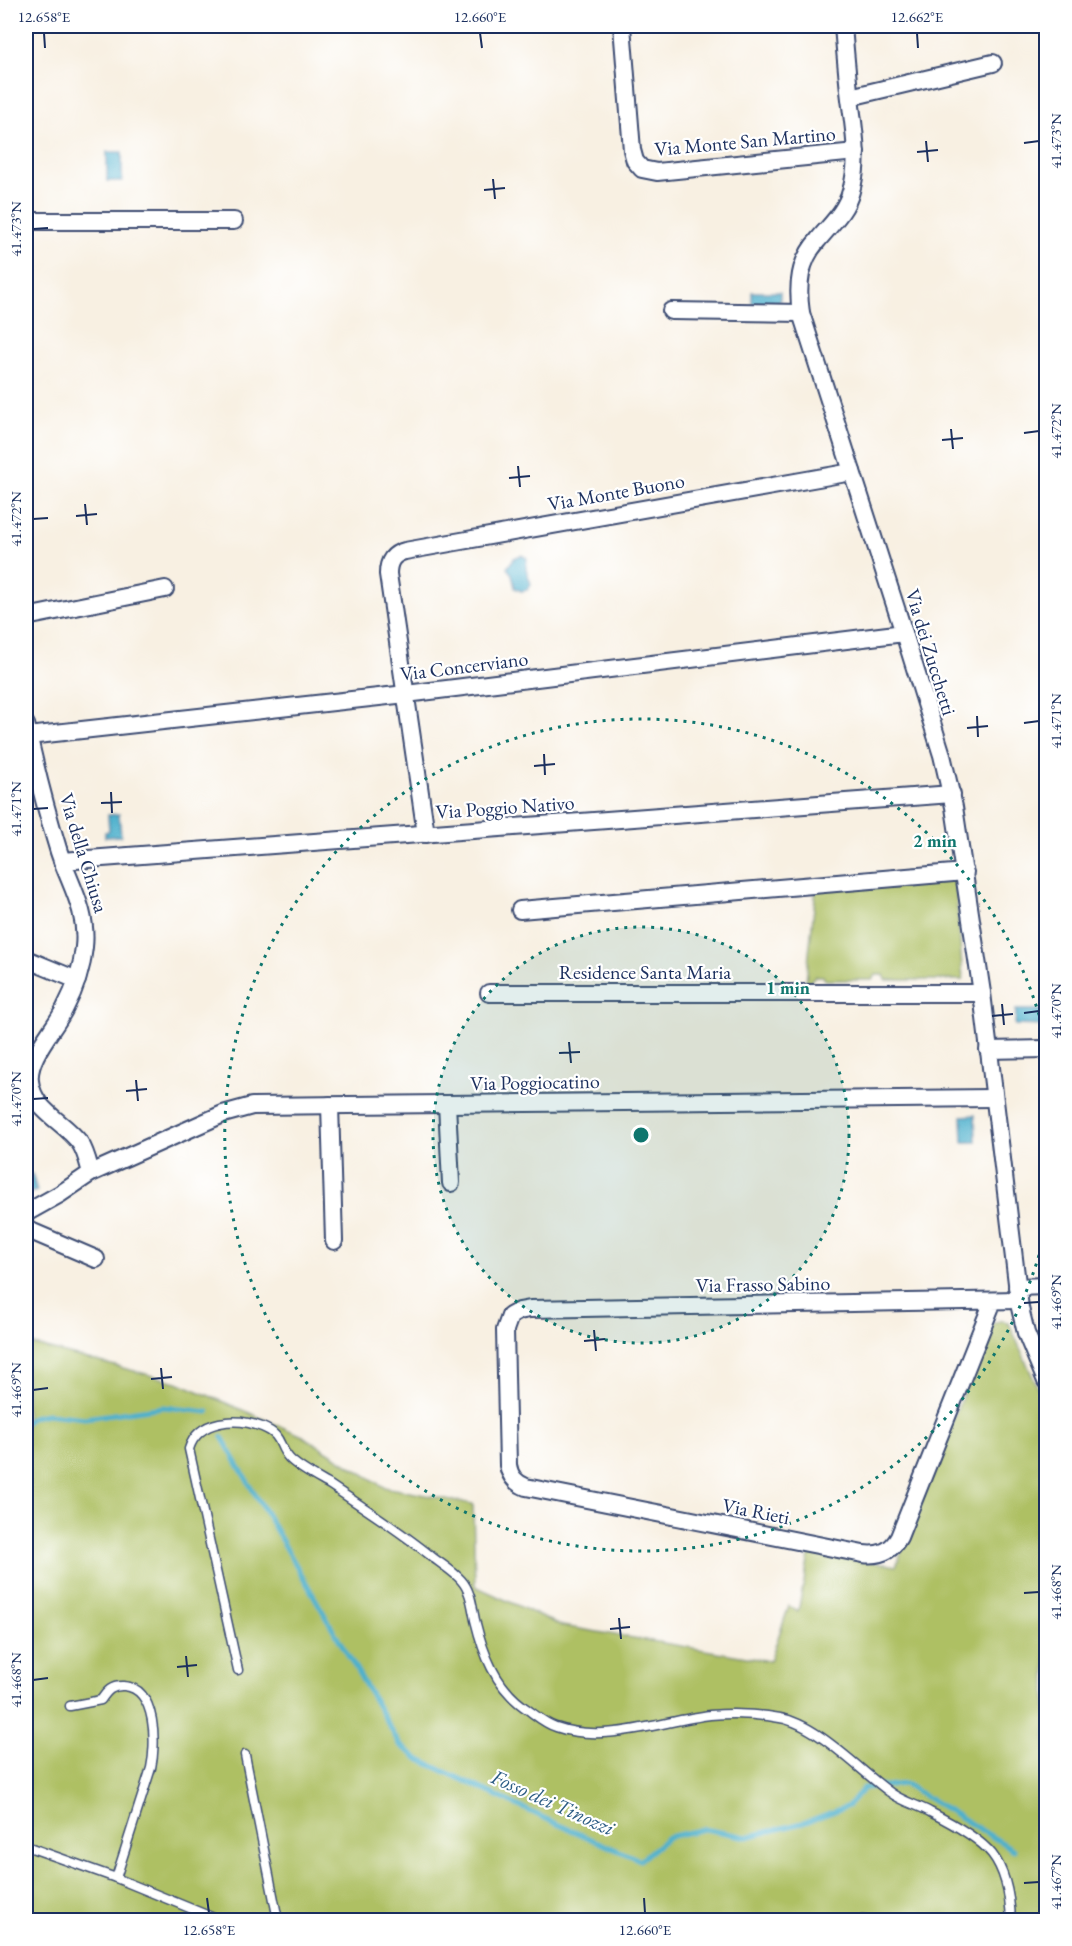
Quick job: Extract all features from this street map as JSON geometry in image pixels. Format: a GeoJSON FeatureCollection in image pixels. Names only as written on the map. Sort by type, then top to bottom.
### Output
{"type":"FeatureCollection","features":[{"type":"Feature","properties":{"kind":"street","name":"Via Monte San Martino"},"geometry":{"type":"LineString","coordinates":[[622,26],[632,150],[635,161],[642,170],[657,172],[856,153]]}},
{"type":"Feature","properties":{"kind":"street","name":"Via dei Zucchetti"},"geometry":{"type":"LineString","coordinates":[[843,26],[856,153],[854,178],[846,204],[834,222],[814,244],[802,266],[799,289],[801,313],[944,761],[965,872],[982,993],[1018,1294],[1026,1333],[1047,1381]]}},
{"type":"Feature","properties":{"kind":"street"},"geometry":{"type":"LineString","coordinates":[[850,97],[993,63]]}},
{"type":"Feature","properties":{"kind":"street"},"geometry":{"type":"LineString","coordinates":[[26,221],[234,221]]}},
{"type":"Feature","properties":{"kind":"street"},"geometry":{"type":"LineString","coordinates":[[671,311],[801,313]]}},
{"type":"Feature","properties":{"kind":"street","name":"Via Monte Buono"},"geometry":{"type":"LineString","coordinates":[[406,694],[388,574],[390,560],[397,554],[852,472]]}},
{"type":"Feature","properties":{"kind":"street"},"geometry":{"type":"LineString","coordinates":[[26,616],[165,589]]}},
{"type":"Feature","properties":{"kind":"street","name":"Via Concerviano"},"geometry":{"type":"LineString","coordinates":[[27,730],[406,694],[904,633]]}},
{"type":"Feature","properties":{"kind":"street"},"geometry":{"type":"LineString","coordinates":[[406,694],[426,834]]}},
{"type":"Feature","properties":{"kind":"street","name":"Via della Chiusa"},"geometry":{"type":"LineString","coordinates":[[27,730],[62,861],[79,900],[84,920],[84,950],[77,981],[65,1008],[33,1050],[30,1083],[33,1093],[48,1114],[79,1142],[85,1152],[91,1173]]}},
{"type":"Feature","properties":{"kind":"street","name":"Via Poggio Nativo"},"geometry":{"type":"LineString","coordinates":[[62,861],[951,794]]}},
{"type":"Feature","properties":{"kind":"street"},"geometry":{"type":"LineString","coordinates":[[520,910],[965,872]]}},
{"type":"Feature","properties":{"kind":"street"},"geometry":{"type":"LineString","coordinates":[[26,959],[77,981]]}},
{"type":"Feature","properties":{"kind":"street","name":"Residence Santa Maria"},"geometry":{"type":"LineString","coordinates":[[489,993],[982,993]]}},
{"type":"Feature","properties":{"kind":"street"},"geometry":{"type":"LineString","coordinates":[[988,1050],[1047,1049]]}},
{"type":"Feature","properties":{"kind":"street","name":"Via Poggiocatino"},"geometry":{"type":"LineString","coordinates":[[91,1173],[217,1117],[243,1108],[993,1098]]}},
{"type":"Feature","properties":{"kind":"street"},"geometry":{"type":"LineString","coordinates":[[447,1104],[451,1183]]}},
{"type":"Feature","properties":{"kind":"street"},"geometry":{"type":"LineString","coordinates":[[330,1106],[334,1240]]}},
{"type":"Feature","properties":{"kind":"street"},"geometry":{"type":"LineString","coordinates":[[26,1213],[91,1173]]}},
{"type":"Feature","properties":{"kind":"street"},"geometry":{"type":"LineString","coordinates":[[26,1229],[96,1259]]}},
{"type":"Feature","properties":{"kind":"street","name":"Via Frasso Sabino"},"geometry":{"type":"LineString","coordinates":[[510,1316],[530,1309],[993,1301],[1047,1286]]}},
{"type":"Feature","properties":{"kind":"street","name":"Via Rieti"},"geometry":{"type":"LineString","coordinates":[[510,1316],[505,1330],[508,1465],[511,1475],[518,1483],[874,1555],[889,1550],[899,1537],[993,1301]]}},
{"type":"Feature","properties":{"kind":"lane"},"geometry":{"type":"LineString","coordinates":[[238,1670],[189,1449],[191,1442],[204,1429],[221,1422],[233,1421],[262,1427],[279,1436],[289,1458],[406,1536],[462,1581],[471,1598],[486,1659],[501,1686],[521,1704],[555,1727],[588,1732],[633,1730],[709,1716],[745,1714],[784,1718],[813,1732],[892,1795],[931,1812],[990,1852],[1000,1867],[1010,1902],[1011,1920]]}},
{"type":"Feature","properties":{"kind":"lane"},"geometry":{"type":"LineString","coordinates":[[70,1706],[101,1700],[107,1691],[115,1686],[126,1686],[135,1689],[144,1699],[153,1725],[154,1755],[116,1878]]}},
{"type":"Feature","properties":{"kind":"lane"},"geometry":{"type":"LineString","coordinates":[[245,1755],[278,1920]]}},
{"type":"Feature","properties":{"kind":"lane"},"geometry":{"type":"LineString","coordinates":[[26,1846],[116,1878],[219,1920]]}},
{"type":"Feature","properties":{"kind":"lane"},"geometry":{"type":"LineString","coordinates":[[862,1919],[873,1920]]}},
{"type":"Feature","properties":{"kind":"green space"},"geometry":{"type":"Polygon","coordinates":[[[955,878],[963,980],[886,980],[884,975],[876,975],[872,980],[825,980],[823,976],[815,976],[810,981],[806,981],[816,889],[955,878]]]}},
{"type":"Feature","properties":{"kind":"green space"},"geometry":{"type":"Polygon","coordinates":[[[1002,1320],[1009,1323],[1046,1407],[1046,1920],[26,1920],[26,1343],[177,1382],[303,1436],[384,1487],[473,1504],[475,1586],[562,1626],[770,1661],[789,1606],[798,1612],[810,1551],[896,1566],[990,1325],[1002,1320]]]}},
{"type":"Feature","properties":{"kind":"water"},"geometry":{"type":"Polygon","coordinates":[[[107,152],[122,152],[122,181],[107,181],[107,152]]]}},
{"type":"Feature","properties":{"kind":"water"},"geometry":{"type":"Polygon","coordinates":[[[752,292],[780,292],[780,303],[752,304],[752,292]]]}},
{"type":"Feature","properties":{"kind":"water"},"geometry":{"type":"Polygon","coordinates":[[[521,555],[527,558],[526,569],[531,584],[527,590],[521,591],[515,588],[512,574],[507,568],[514,558],[521,555]]]}},
{"type":"Feature","properties":{"kind":"water"},"geometry":{"type":"Polygon","coordinates":[[[119,814],[121,836],[105,837],[105,832],[109,831],[108,815],[119,814]]]}},
{"type":"Feature","properties":{"kind":"water"},"geometry":{"type":"Polygon","coordinates":[[[1016,1010],[1046,1010],[1046,1026],[1015,1025],[1016,1010]]]}},
{"type":"Feature","properties":{"kind":"water"},"geometry":{"type":"Polygon","coordinates":[[[975,1115],[976,1142],[963,1142],[962,1116],[975,1115]]]}},
{"type":"Feature","properties":{"kind":"water"},"geometry":{"type":"Polygon","coordinates":[[[32,1174],[37,1191],[26,1194],[27,1175],[32,1174]]]}},
{"type":"Feature","properties":{"kind":"waterway","name":"Fosso dei Tinozzi"},"geometry":{"type":"LineString","coordinates":[[26,1422],[32,1417],[47,1414],[85,1418],[164,1407],[208,1412]]}},
{"type":"Feature","properties":{"kind":"waterway","name":"Fosso dei Tinozzi"},"geometry":{"type":"LineString","coordinates":[[222,1437],[400,1745],[420,1760],[640,1860],[668,1837],[704,1829],[747,1837],[806,1822],[848,1806],[864,1788],[905,1784],[1014,1850]]}}]}
